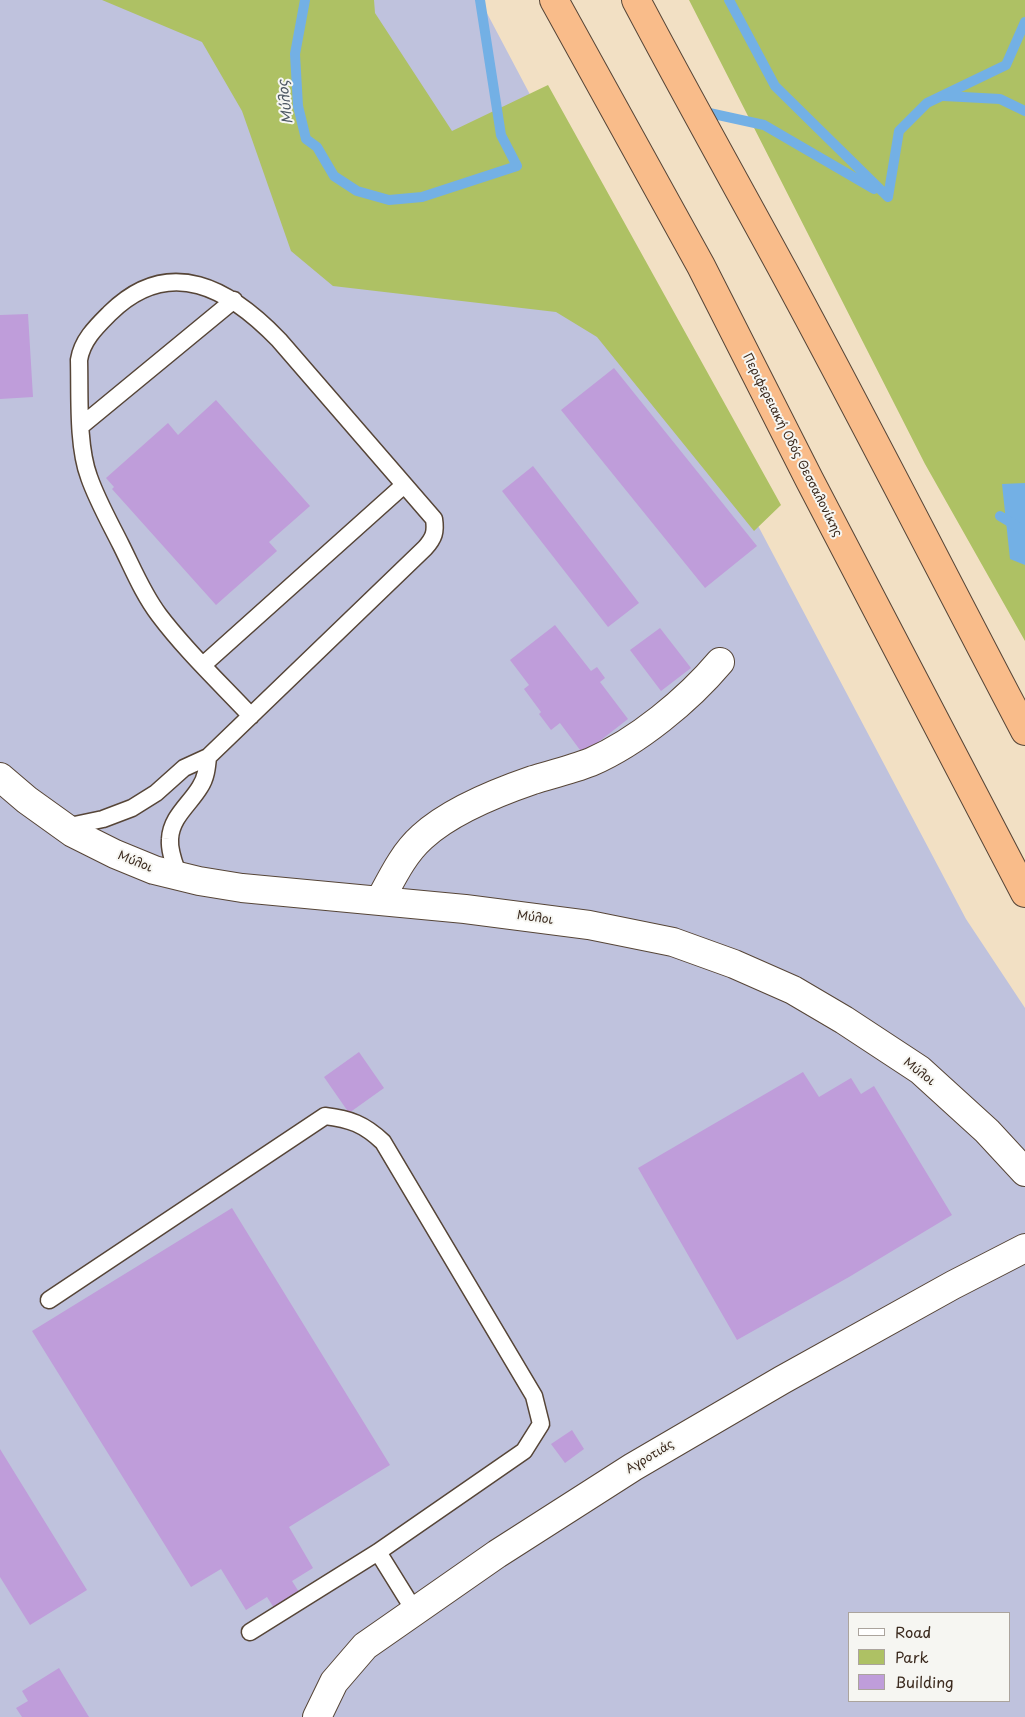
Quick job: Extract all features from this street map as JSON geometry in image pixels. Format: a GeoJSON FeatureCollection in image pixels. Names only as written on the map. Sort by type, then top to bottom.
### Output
{"type":"FeatureCollection","features":[{"type":"Feature","properties":{"kind":"highway","name":"Περιφερειακή Οδός Θεσσαλονίκης"},"geometry":{"type":"LineString","coordinates":[[554,0],[701,266],[809,479],[1025,894]]}},
{"type":"Feature","properties":{"kind":"highway"},"geometry":{"type":"LineString","coordinates":[[636,0],[793,288],[1025,731]]}},
{"type":"Feature","properties":{"kind":"street"},"geometry":{"type":"LineString","coordinates":[[380,900],[398,867],[411,849],[422,837],[447,818],[532,780],[568,770],[604,755],[628,742],[672,710],[720,662]]}},
{"type":"Feature","properties":{"kind":"street","name":"Μύλοι"},"geometry":{"type":"LineString","coordinates":[[0,777],[27,800],[65,827],[101,848],[128,861],[179,877],[234,887],[284,893],[380,900],[589,925],[673,942],[734,964],[793,990],[844,1020],[920,1070],[987,1131],[1025,1172]]}},
{"type":"Feature","properties":{"kind":"street","name":"Αγροτιάς"},"geometry":{"type":"LineString","coordinates":[[317,1717],[334,1682],[365,1646],[414,1610],[497,1554],[633,1467],[782,1380],[953,1285],[1025,1248]]}},
{"type":"Feature","properties":{"kind":"lane"},"geometry":{"type":"LineString","coordinates":[[65,827],[103,819],[132,808],[156,793],[184,768],[208,757],[251,716],[433,539],[434,519],[279,340],[252,313],[219,292],[194,284],[170,282],[144,289],[131,296],[113,310],[88,338],[80,351],[83,450],[89,477],[152,605],[171,630],[251,716]]}},
{"type":"Feature","properties":{"kind":"lane"},"geometry":{"type":"LineString","coordinates":[[81,426],[234,300]]}},
{"type":"Feature","properties":{"kind":"lane"},"geometry":{"type":"LineString","coordinates":[[203,665],[404,485]]}},
{"type":"Feature","properties":{"kind":"lane"},"geometry":{"type":"LineString","coordinates":[[179,877],[171,852],[171,830],[178,816],[203,782],[208,757]]}},
{"type":"Feature","properties":{"kind":"lane"},"geometry":{"type":"LineString","coordinates":[[49,1300],[325,1116],[345,1118],[370,1130],[383,1142],[534,1396],[541,1424],[524,1451],[378,1552],[250,1632]]}},
{"type":"Feature","properties":{"kind":"lane"},"geometry":{"type":"LineString","coordinates":[[378,1552],[414,1610]]}},
{"type":"Feature","properties":{"kind":"shaded area"},"geometry":{"type":"Polygon","coordinates":[[[0,0],[480,0],[966,919],[1025,1008],[1025,1717],[0,1717],[0,0]]]}},
{"type":"Feature","properties":{"kind":"green space"},"geometry":{"type":"Polygon","coordinates":[[[102,0],[374,0],[375,13],[452,131],[548,85],[781,505],[754,531],[597,337],[556,312],[333,286],[291,251],[242,111],[202,42],[102,0]]]}},
{"type":"Feature","properties":{"kind":"green space"},"geometry":{"type":"Polygon","coordinates":[[[689,0],[1025,0],[1025,641],[925,464],[689,0]]]}},
{"type":"Feature","properties":{"kind":"water"},"geometry":{"type":"Polygon","coordinates":[[[1025,483],[1025,565],[1010,559],[1002,484],[1025,483]]]}},
{"type":"Feature","properties":{"kind":"building"},"geometry":{"type":"Polygon","coordinates":[[[28,314],[33,397],[0,399],[0,315],[28,314]]]}},
{"type":"Feature","properties":{"kind":"building"},"geometry":{"type":"Polygon","coordinates":[[[614,368],[757,546],[705,588],[561,410],[614,368]]]}},
{"type":"Feature","properties":{"kind":"building"},"geometry":{"type":"Polygon","coordinates":[[[216,400],[310,506],[269,542],[277,551],[216,605],[112,489],[114,487],[106,478],[168,423],[178,435],[216,400]]]}},
{"type":"Feature","properties":{"kind":"building"},"geometry":{"type":"Polygon","coordinates":[[[533,466],[639,603],[608,627],[502,491],[533,466]]]}},
{"type":"Feature","properties":{"kind":"building"},"geometry":{"type":"Polygon","coordinates":[[[555,625],[591,671],[597,667],[605,678],[600,682],[628,719],[583,754],[560,723],[551,730],[539,714],[541,712],[524,689],[529,685],[510,660],[555,625]]]}},
{"type":"Feature","properties":{"kind":"building"},"geometry":{"type":"Polygon","coordinates":[[[660,628],[691,668],[661,691],[630,650],[660,628]]]}},
{"type":"Feature","properties":{"kind":"building"},"geometry":{"type":"Polygon","coordinates":[[[359,1052],[384,1088],[349,1113],[324,1077],[359,1052]]]}},
{"type":"Feature","properties":{"kind":"building"},"geometry":{"type":"Polygon","coordinates":[[[803,1072],[819,1097],[851,1078],[861,1094],[874,1086],[952,1215],[849,1277],[737,1340],[638,1168],[803,1072]]]}},
{"type":"Feature","properties":{"kind":"building"},"geometry":{"type":"Polygon","coordinates":[[[232,1208],[390,1465],[289,1527],[313,1568],[292,1581],[299,1592],[274,1608],[267,1597],[246,1610],[221,1569],[191,1587],[32,1331],[232,1208]]]}},
{"type":"Feature","properties":{"kind":"building"},"geometry":{"type":"Polygon","coordinates":[[[572,1430],[584,1449],[565,1463],[551,1444],[572,1430]]]}},
{"type":"Feature","properties":{"kind":"building"},"geometry":{"type":"Polygon","coordinates":[[[0,1449],[87,1590],[30,1625],[0,1577],[0,1449]]]}},
{"type":"Feature","properties":{"kind":"building"},"geometry":{"type":"Polygon","coordinates":[[[59,1668],[89,1717],[22,1717],[16,1708],[28,1701],[22,1691],[59,1668]]]}},
{"type":"Feature","properties":{"kind":"waterway","name":"Μύλος"},"geometry":{"type":"LineString","coordinates":[[305,0],[295,54],[298,106],[306,139],[317,147],[334,176],[357,191],[389,200],[422,197],[517,166],[501,135],[480,0]]}},
{"type":"Feature","properties":{"kind":"waterway"},"geometry":{"type":"LineString","coordinates":[[729,0],[775,86],[888,197]]}},
{"type":"Feature","properties":{"kind":"waterway"},"geometry":{"type":"LineString","coordinates":[[888,197],[899,131],[927,103],[1006,65],[1025,22]]}},
{"type":"Feature","properties":{"kind":"waterway"},"geometry":{"type":"LineString","coordinates":[[944,96],[1000,99],[1025,111]]}},
{"type":"Feature","properties":{"kind":"waterway"},"geometry":{"type":"LineString","coordinates":[[700,111],[764,125],[874,189]]}},
{"type":"Feature","properties":{"kind":"waterway","name":"Μύλος"},"geometry":{"type":"LineString","coordinates":[[1000,516],[1025,531]]}}]}
